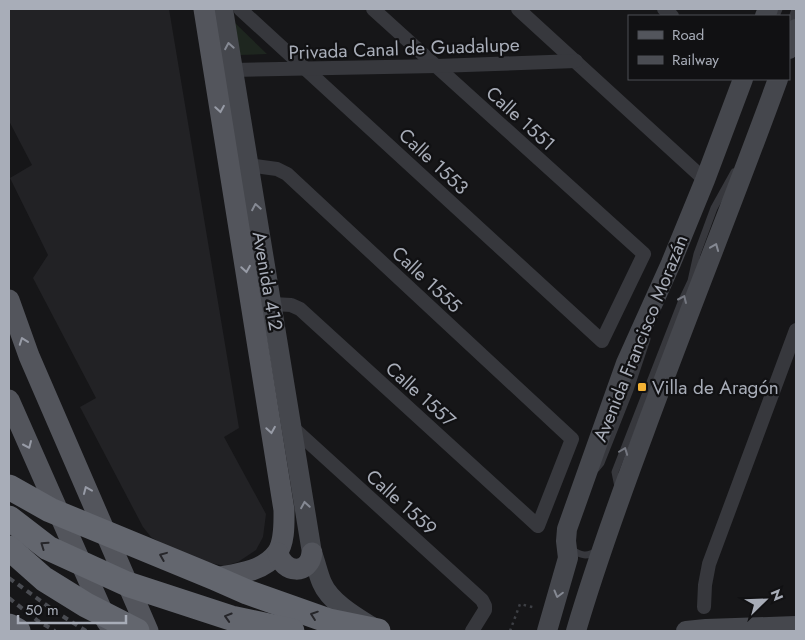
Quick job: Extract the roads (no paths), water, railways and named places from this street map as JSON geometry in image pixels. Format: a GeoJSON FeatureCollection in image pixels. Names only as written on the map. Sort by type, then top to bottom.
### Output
{"type":"FeatureCollection","features":[{"type":"Feature","properties":{"kind":"highway"},"geometry":{"type":"LineString","coordinates":[[9,487],[50,510],[247,592],[329,621],[378,631]]}},
{"type":"Feature","properties":{"kind":"highway"},"geometry":{"type":"LineString","coordinates":[[9,518],[48,548],[127,584],[231,618],[292,631]]}},
{"type":"Feature","properties":{"kind":"highway"},"geometry":{"type":"LineString","coordinates":[[9,548],[44,578],[86,605],[138,631]]}},
{"type":"Feature","properties":{"kind":"highway"},"geometry":{"type":"LineString","coordinates":[[9,626],[18,631]]}},
{"type":"Feature","properties":{"kind":"main road"},"geometry":{"type":"LineString","coordinates":[[204,9],[284,510],[284,533],[278,553],[250,572],[215,578]]}},
{"type":"Feature","properties":{"kind":"main road"},"geometry":{"type":"LineString","coordinates":[[9,300],[29,356],[148,631]]}},
{"type":"Feature","properties":{"kind":"main road"},"geometry":{"type":"LineString","coordinates":[[9,400],[111,631]]}},
{"type":"Feature","properties":{"kind":"main road"},"geometry":{"type":"LineString","coordinates":[[278,553],[283,564],[294,569],[308,564],[312,560],[312,553]]}},
{"type":"Feature","properties":{"kind":"street","name":"Avenida 412"},"geometry":{"type":"LineString","coordinates":[[223,9],[273,304],[312,553],[322,584],[327,592],[346,610],[378,631]]}},
{"type":"Feature","properties":{"kind":"street","name":"Calle 1553"},"geometry":{"type":"LineString","coordinates":[[240,9],[602,342]]}},
{"type":"Feature","properties":{"kind":"street","name":"Calle 1551"},"geometry":{"type":"LineString","coordinates":[[373,9],[644,254],[602,342]]}},
{"type":"Feature","properties":{"kind":"street"},"geometry":{"type":"LineString","coordinates":[[518,9],[705,180]]}},
{"type":"Feature","properties":{"kind":"street"},"geometry":{"type":"LineString","coordinates":[[790,46],[796,28]]}},
{"type":"Feature","properties":{"kind":"street","name":"Privada Canal de Guadalupe"},"geometry":{"type":"LineString","coordinates":[[233,70],[576,61]]}},
{"type":"Feature","properties":{"kind":"street","name":"Avenida Francisco Morazán"},"geometry":{"type":"LineString","coordinates":[[548,631],[568,558],[567,529],[586,474],[626,363],[705,180],[741,80]]}},
{"type":"Feature","properties":{"kind":"street","name":"Avenida Francisco Morazán"},"geometry":{"type":"LineString","coordinates":[[576,631],[593,571],[678,340],[778,80]]}},
{"type":"Feature","properties":{"kind":"street","name":"Calle 1555"},"geometry":{"type":"LineString","coordinates":[[248,165],[277,169],[287,174],[572,439],[538,526]]}},
{"type":"Feature","properties":{"kind":"street","name":"Calle 1557"},"geometry":{"type":"LineString","coordinates":[[273,304],[291,305],[300,309],[538,526]]}},
{"type":"Feature","properties":{"kind":"street"},"geometry":{"type":"LineString","coordinates":[[704,607],[705,585],[709,564],[796,330]]}},
{"type":"Feature","properties":{"kind":"street","name":"Calle 1559"},"geometry":{"type":"LineString","coordinates":[[292,427],[482,600],[485,606],[484,613],[472,631]]}},
{"type":"Feature","properties":{"kind":"street"},"geometry":{"type":"LineString","coordinates":[[568,558],[578,561],[593,571]]}},
{"type":"Feature","properties":{"kind":"street"},"geometry":{"type":"LineString","coordinates":[[686,631],[796,626]]}},
{"type":"Feature","properties":{"kind":"lane"},"geometry":{"type":"LineString","coordinates":[[790,24],[795,9]]}},
{"type":"Feature","properties":{"kind":"lane"},"geometry":{"type":"LineString","coordinates":[[620,498],[615,472],[682,300],[691,282],[697,254],[709,221],[743,154],[770,80]]}},
{"type":"Feature","properties":{"kind":"lane"},"geometry":{"type":"LineString","coordinates":[[705,180],[724,153]]}},
{"type":"Feature","properties":{"kind":"lane"},"geometry":{"type":"LineString","coordinates":[[651,326],[670,263]]}},
{"type":"Feature","properties":{"kind":"lane"},"geometry":{"type":"LineString","coordinates":[[586,474],[595,470],[601,464],[630,390],[648,336]]}},
{"type":"Feature","properties":{"kind":"lane"},"geometry":{"type":"LineString","coordinates":[[567,529],[568,541],[572,549],[581,555],[590,555],[603,545]]}},
{"type":"Feature","properties":{"kind":"railway"},"geometry":{"type":"LineString","coordinates":[[9,578],[86,631]]}},
{"type":"Feature","properties":{"kind":"railway"},"geometry":{"type":"LineString","coordinates":[[9,598],[38,621],[55,631]]}},
{"type":"Feature","properties":{"kind":"place","name":"Villa de Aragón"},"geometry":{"type":"Point","coordinates":[642,387]}}]}
